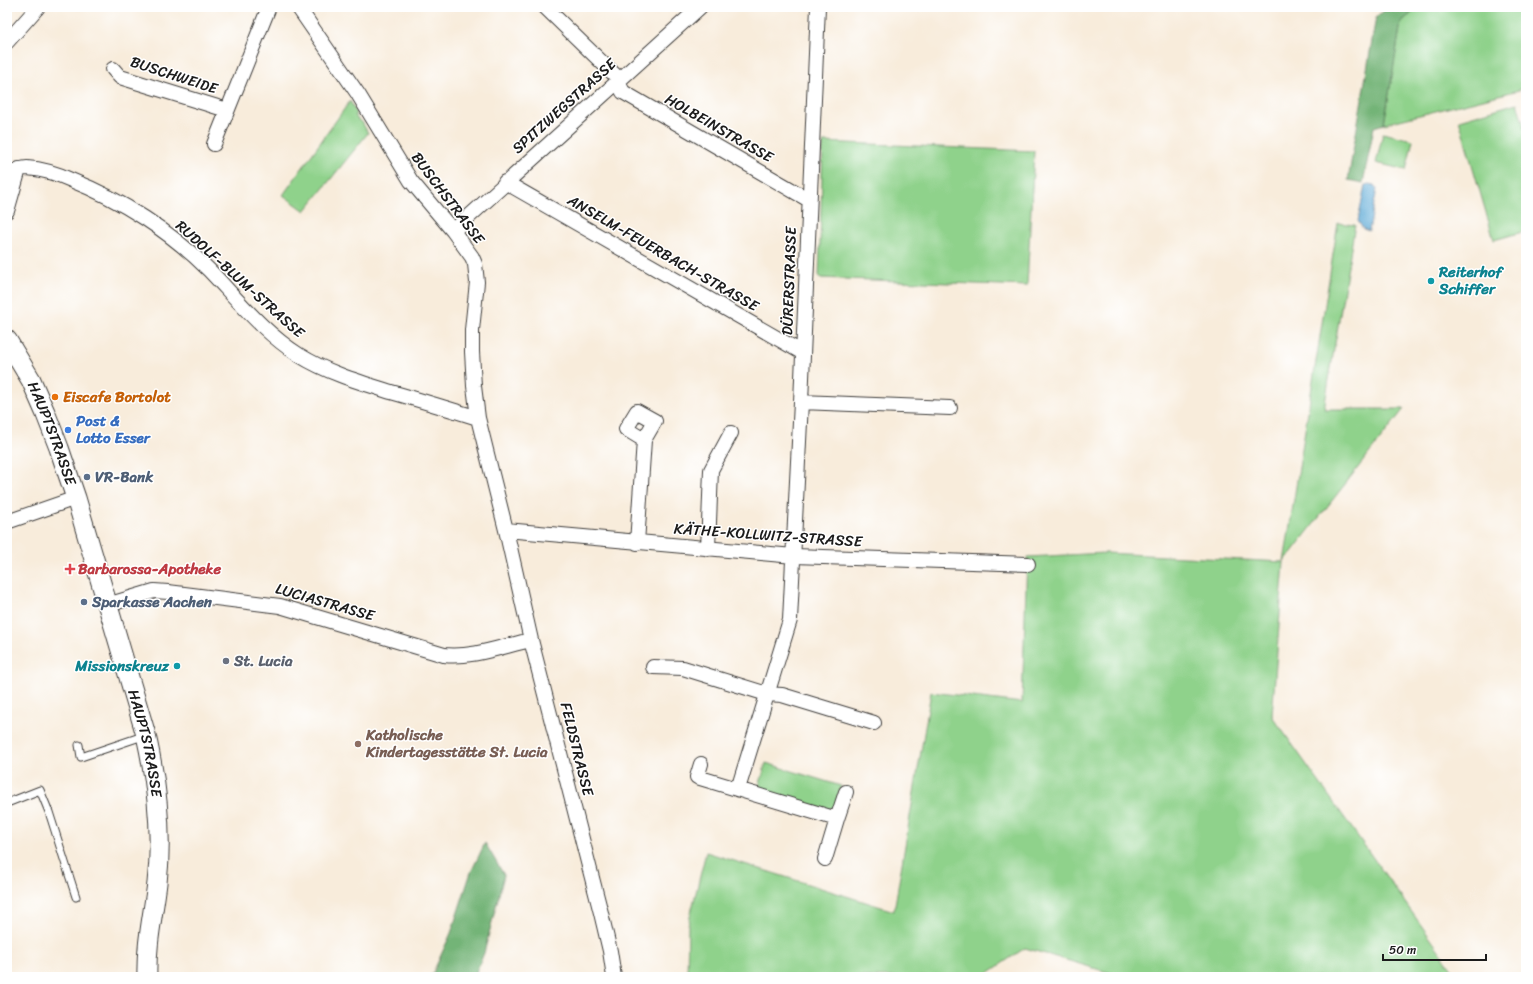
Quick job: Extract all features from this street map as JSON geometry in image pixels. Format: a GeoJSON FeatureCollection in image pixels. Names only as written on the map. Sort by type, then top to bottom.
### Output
{"type":"FeatureCollection","features":[{"type":"Feature","properties":{"kind":"main road","name":"HAUPTSTRASSE"},"geometry":{"type":"LineString","coordinates":[[7,340],[31,380],[45,412],[76,498],[146,735],[154,774],[159,816],[157,884],[148,943],[147,977]]}},
{"type":"Feature","properties":{"kind":"street"},"geometry":{"type":"LineString","coordinates":[[7,42],[38,7]]}},
{"type":"Feature","properties":{"kind":"street","name":"BUSCHWEIDE"},"geometry":{"type":"LineString","coordinates":[[214,144],[270,7]]}},
{"type":"Feature","properties":{"kind":"street","name":"BUSCHSTRASSE"},"geometry":{"type":"LineString","coordinates":[[298,7],[358,94],[411,181],[453,231],[472,257],[478,282],[472,330],[474,386],[478,418],[506,530]]}},
{"type":"Feature","properties":{"kind":"street","name":"HOLBEINSTRASSE"},"geometry":{"type":"LineString","coordinates":[[545,7],[619,79],[623,92],[809,200]]}},
{"type":"Feature","properties":{"kind":"street","name":"SPITZWEGSTRASSE"},"geometry":{"type":"LineString","coordinates":[[453,231],[505,182],[700,7]]}},
{"type":"Feature","properties":{"kind":"street","name":"DÜRERSTRASSE"},"geometry":{"type":"LineString","coordinates":[[738,789],[790,620],[818,7]]}},
{"type":"Feature","properties":{"kind":"street","name":"BUSCHWEIDE"},"geometry":{"type":"LineString","coordinates":[[113,69],[120,77],[227,110]]}},
{"type":"Feature","properties":{"kind":"street","name":"RUDOLF-BLUM-STRASSE"},"geometry":{"type":"LineString","coordinates":[[13,170],[34,169],[69,179],[103,194],[150,223],[195,257],[247,311],[274,336],[298,354],[315,364],[347,378],[478,418]]}},
{"type":"Feature","properties":{"kind":"street"},"geometry":{"type":"LineString","coordinates":[[7,211],[13,170]]}},
{"type":"Feature","properties":{"kind":"street","name":"ANSELM-FEUERBACH-STRASSE"},"geometry":{"type":"LineString","coordinates":[[505,182],[803,353]]}},
{"type":"Feature","properties":{"kind":"street"},"geometry":{"type":"LineString","coordinates":[[801,402],[950,408]]}},
{"type":"Feature","properties":{"kind":"street"},"geometry":{"type":"LineString","coordinates":[[708,549],[711,470],[731,434]]}},
{"type":"Feature","properties":{"kind":"street"},"geometry":{"type":"LineString","coordinates":[[637,542],[644,440]]}},
{"type":"Feature","properties":{"kind":"street"},"geometry":{"type":"LineString","coordinates":[[7,522],[76,498]]}},
{"type":"Feature","properties":{"kind":"street","name":"KÄTHE-KOLLWITZ-STRASSE"},"geometry":{"type":"LineString","coordinates":[[506,530],[794,556],[1028,564]]}},
{"type":"Feature","properties":{"kind":"street","name":"FELDSTRASSE"},"geometry":{"type":"LineString","coordinates":[[506,530],[531,640],[601,913],[610,951],[614,977]]}},
{"type":"Feature","properties":{"kind":"street","name":"LUCIASTRASSE"},"geometry":{"type":"LineString","coordinates":[[107,605],[154,591],[263,602],[444,655],[455,656],[467,656],[531,640]]}},
{"type":"Feature","properties":{"kind":"street"},"geometry":{"type":"LineString","coordinates":[[653,667],[683,668],[767,694],[782,695],[874,723]]}},
{"type":"Feature","properties":{"kind":"street"},"geometry":{"type":"LineString","coordinates":[[701,764],[697,777],[837,819]]}},
{"type":"Feature","properties":{"kind":"street"},"geometry":{"type":"LineString","coordinates":[[826,859],[846,792]]}},
{"type":"Feature","properties":{"kind":"lane"},"geometry":{"type":"LineString","coordinates":[[79,745],[81,757],[146,735]]}},
{"type":"Feature","properties":{"kind":"lane"},"geometry":{"type":"LineString","coordinates":[[7,803],[40,790],[49,812],[76,897]]}},
{"type":"Feature","properties":{"kind":"green space"},"geometry":{"type":"Polygon","coordinates":[[[1389,7],[1419,7],[1401,22],[1384,124],[1374,127],[1363,183],[1348,180],[1376,17],[1389,7]]]}},
{"type":"Feature","properties":{"kind":"green space"},"geometry":{"type":"Polygon","coordinates":[[[1419,7],[1526,7],[1526,98],[1523,89],[1384,124],[1401,22],[1419,7]]]}},
{"type":"Feature","properties":{"kind":"green space"},"geometry":{"type":"Polygon","coordinates":[[[350,101],[356,112],[355,115],[358,120],[362,122],[368,133],[305,211],[283,195],[350,101]]]}},
{"type":"Feature","properties":{"kind":"green space"},"geometry":{"type":"Polygon","coordinates":[[[1517,103],[1526,132],[1526,231],[1494,240],[1459,120],[1517,103]]]}},
{"type":"Feature","properties":{"kind":"green space"},"geometry":{"type":"Polygon","coordinates":[[[1383,133],[1413,140],[1406,170],[1376,163],[1383,133]]]}},
{"type":"Feature","properties":{"kind":"green space"},"geometry":{"type":"Polygon","coordinates":[[[823,142],[1034,151],[1027,286],[819,278],[823,142]]]}},
{"type":"Feature","properties":{"kind":"green space"},"geometry":{"type":"Polygon","coordinates":[[[1338,223],[1355,225],[1324,409],[1404,409],[1284,562],[1338,223]]]}},
{"type":"Feature","properties":{"kind":"green space"},"geometry":{"type":"Polygon","coordinates":[[[1106,553],[1284,562],[1272,716],[1458,977],[1124,977],[1025,948],[982,977],[687,977],[688,925],[706,852],[894,911],[931,692],[1022,703],[1027,557],[1106,553]]]}},
{"type":"Feature","properties":{"kind":"green space"},"geometry":{"type":"Polygon","coordinates":[[[766,763],[841,786],[835,807],[827,811],[758,790],[766,763]]]}},
{"type":"Feature","properties":{"kind":"green space"},"geometry":{"type":"Polygon","coordinates":[[[485,843],[504,875],[484,953],[474,977],[452,977],[451,975],[450,977],[431,977],[451,933],[471,872],[485,843]]]}},
{"type":"Feature","properties":{"kind":"water"},"geometry":{"type":"Polygon","coordinates":[[[1365,185],[1374,185],[1377,189],[1369,231],[1363,229],[1358,221],[1365,185]]]}},
{"type":"Feature","properties":{"kind":"place","name":"Reiterhof Schiffer"},"geometry":{"type":"Point","coordinates":[1431,281]}},
{"type":"Feature","properties":{"kind":"place","name":"Eiscafe Bortolot"},"geometry":{"type":"Point","coordinates":[55,397]}},
{"type":"Feature","properties":{"kind":"place","name":"Post & Lotto Esser"},"geometry":{"type":"Point","coordinates":[68,430]}},
{"type":"Feature","properties":{"kind":"place","name":"VR-Bank"},"geometry":{"type":"Point","coordinates":[87,477]}},
{"type":"Feature","properties":{"kind":"place","name":"Barbarossa-Apotheke"},"geometry":{"type":"Point","coordinates":[70,569]}},
{"type":"Feature","properties":{"kind":"place","name":"Sparkasse Aachen"},"geometry":{"type":"Point","coordinates":[84,602]}},
{"type":"Feature","properties":{"kind":"place","name":"St. Lucia"},"geometry":{"type":"Point","coordinates":[226,661]}},
{"type":"Feature","properties":{"kind":"place","name":"Missionskreuz"},"geometry":{"type":"Point","coordinates":[177,666]}},
{"type":"Feature","properties":{"kind":"place","name":"Katholische Kindertagesstätte St. Lucia"},"geometry":{"type":"Point","coordinates":[358,744]}}]}
